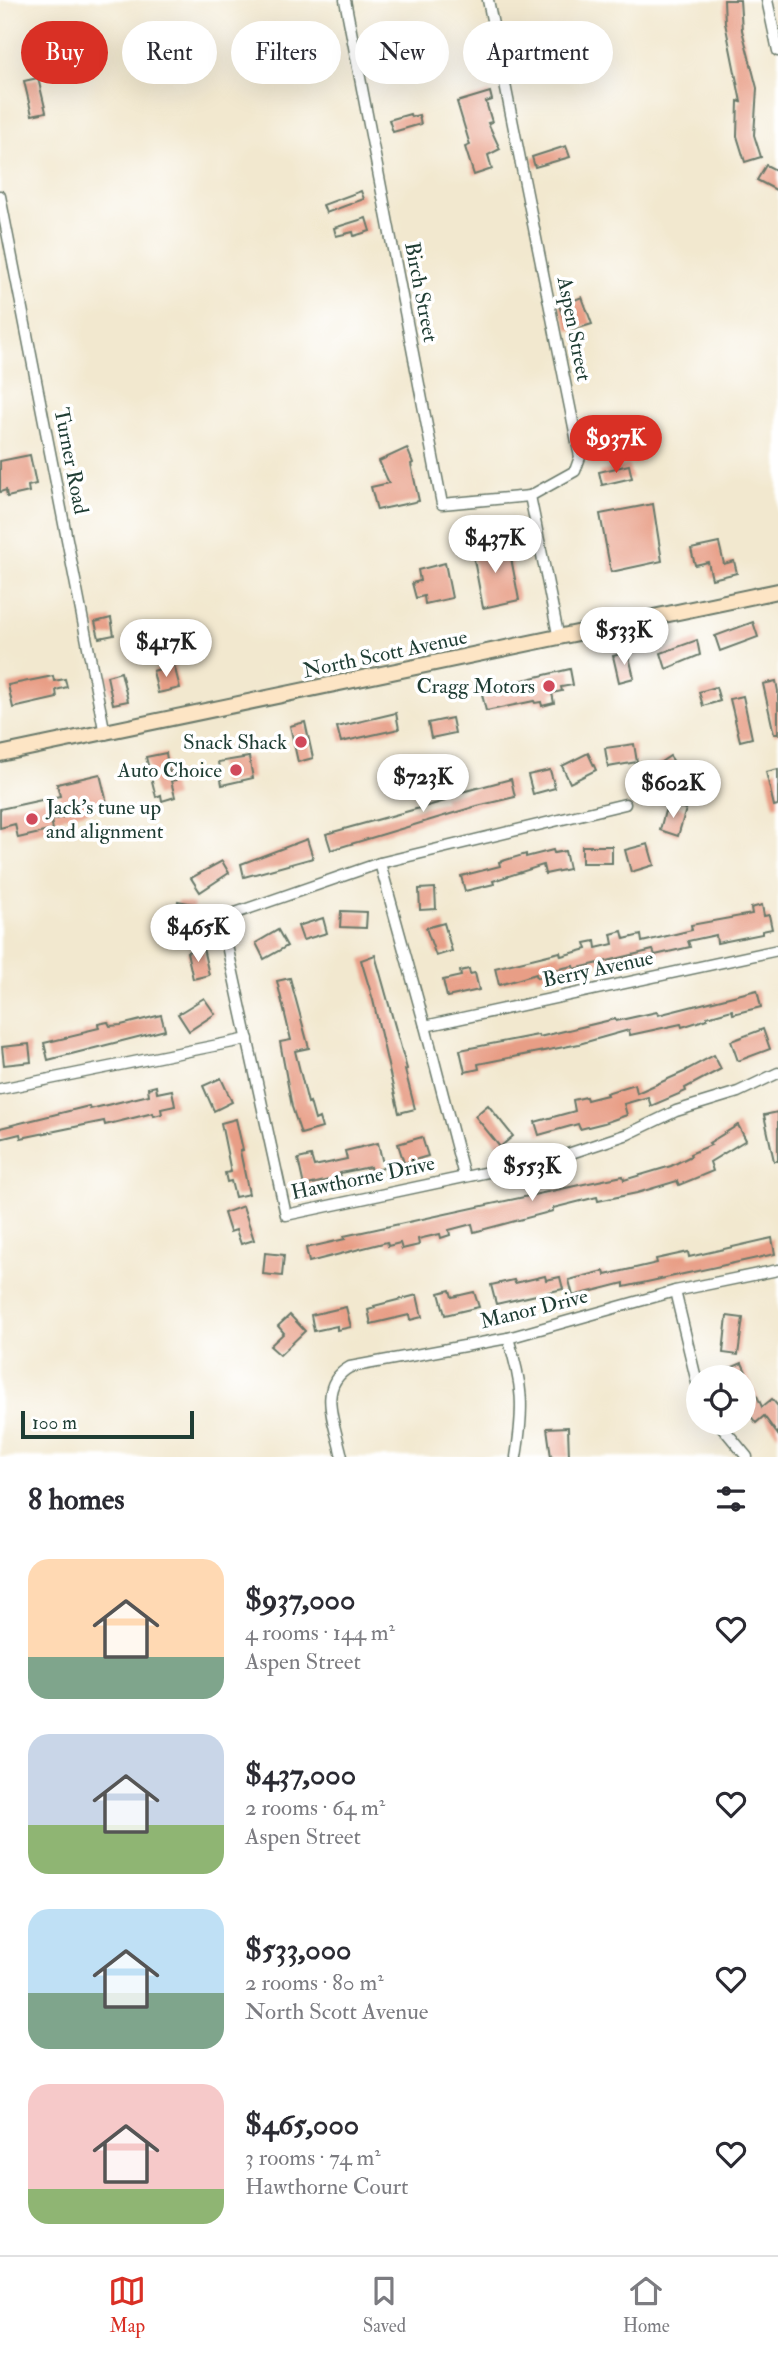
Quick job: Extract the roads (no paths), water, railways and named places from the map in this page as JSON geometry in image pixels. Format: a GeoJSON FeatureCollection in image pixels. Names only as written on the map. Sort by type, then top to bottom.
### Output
{"type":"FeatureCollection","features":[{"type":"Feature","properties":{"kind":"main road","name":"North Scott Avenue"},"geometry":{"type":"LineString","coordinates":[[0,754],[778,591]]}},
{"type":"Feature","properties":{"kind":"street","name":"Birch Street"},"geometry":{"type":"LineString","coordinates":[[345,0],[442,504],[530,496]]}},
{"type":"Feature","properties":{"kind":"street","name":"Aspen Street"},"geometry":{"type":"LineString","coordinates":[[488,0],[580,457],[575,471],[530,496]]}},
{"type":"Feature","properties":{"kind":"street"},"geometry":{"type":"LineString","coordinates":[[767,0],[778,51]]}},
{"type":"Feature","properties":{"kind":"street","name":"Turner Road"},"geometry":{"type":"LineString","coordinates":[[0,196],[105,734]]}},
{"type":"Feature","properties":{"kind":"street"},"geometry":{"type":"LineString","coordinates":[[530,496],[559,639]]}},
{"type":"Feature","properties":{"kind":"street"},"geometry":{"type":"LineString","coordinates":[[0,1089],[248,1039],[221,918],[380,863],[625,804]]}},
{"type":"Feature","properties":{"kind":"street"},"geometry":{"type":"LineString","coordinates":[[380,863],[464,1176]]}},
{"type":"Feature","properties":{"kind":"street","name":"Berry Avenue"},"geometry":{"type":"LineString","coordinates":[[425,1026],[778,950]]}},
{"type":"Feature","properties":{"kind":"street","name":"Hawthorne Drive"},"geometry":{"type":"LineString","coordinates":[[248,1039],[286,1215],[512,1168],[594,1146],[657,1122],[676,1111],[758,1084],[778,1073]]}},
{"type":"Feature","properties":{"kind":"street","name":"Manor Drive"},"geometry":{"type":"LineString","coordinates":[[342,1457],[329,1396],[335,1378],[350,1367],[508,1338],[675,1291],[778,1270]]}},
{"type":"Feature","properties":{"kind":"street"},"geometry":{"type":"LineString","coordinates":[[675,1291],[693,1365]]}},
{"type":"Feature","properties":{"kind":"street"},"geometry":{"type":"LineString","coordinates":[[508,1338],[521,1383],[522,1400],[516,1457]]}},
{"type":"Feature","properties":{"kind":"street"},"geometry":{"type":"LineString","coordinates":[[729,1435],[747,1457]]}},
{"type":"Feature","properties":{"kind":"place","name":"Cragg Motors"},"geometry":{"type":"Point","coordinates":[549,686]}},
{"type":"Feature","properties":{"kind":"place","name":"Snack Shack"},"geometry":{"type":"Point","coordinates":[301,742]}},
{"type":"Feature","properties":{"kind":"place","name":"Auto Choice"},"geometry":{"type":"Point","coordinates":[236,770]}},
{"type":"Feature","properties":{"kind":"place","name":"Jack's tune up and alignment"},"geometry":{"type":"Point","coordinates":[32,819]}}]}
